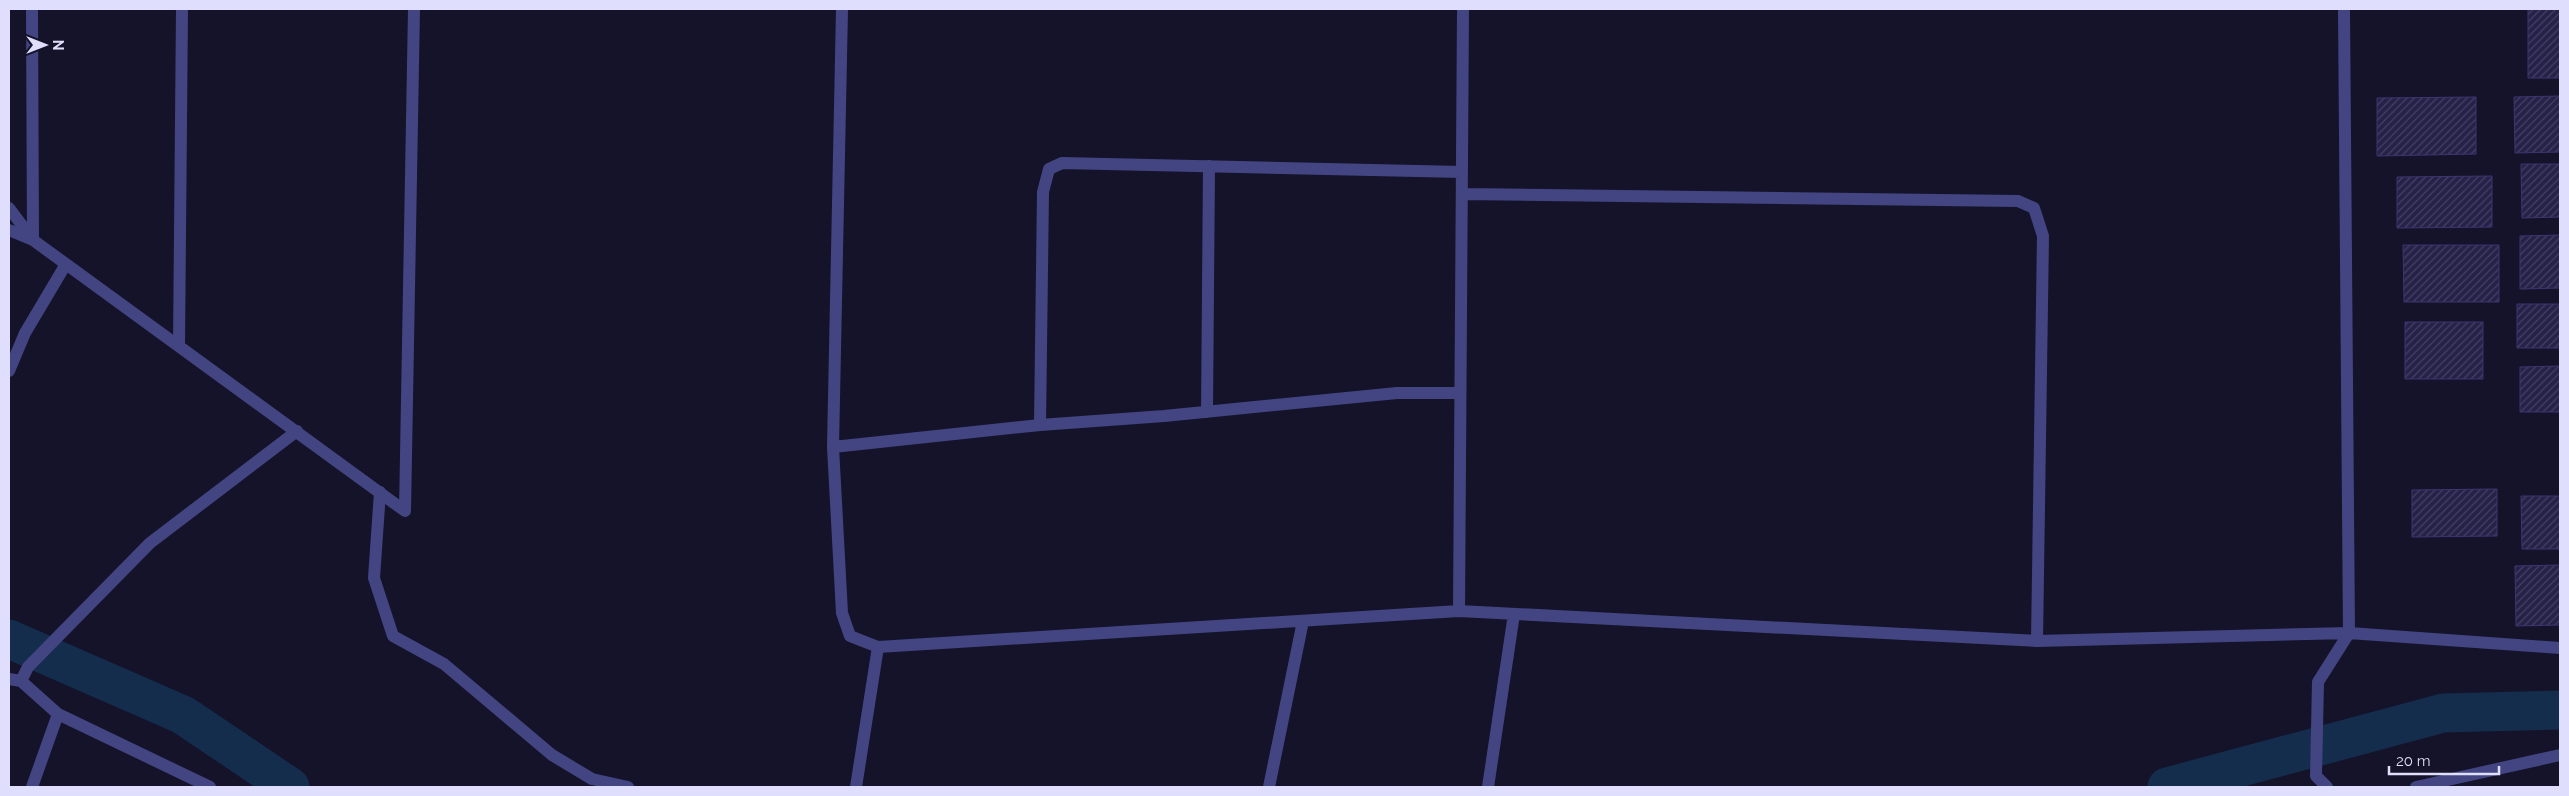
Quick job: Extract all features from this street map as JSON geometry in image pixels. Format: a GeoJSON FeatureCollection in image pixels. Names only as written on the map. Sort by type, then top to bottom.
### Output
{"type":"FeatureCollection","features":[{"type":"Feature","properties":{"kind":"street"},"geometry":{"type":"LineString","coordinates":[[32,9],[33,240]]}},
{"type":"Feature","properties":{"kind":"street"},"geometry":{"type":"LineString","coordinates":[[180,346],[182,9]]}},
{"type":"Feature","properties":{"kind":"street"},"geometry":{"type":"LineString","coordinates":[[9,230],[33,240],[405,511],[414,9]]}},
{"type":"Feature","properties":{"kind":"street"},"geometry":{"type":"LineString","coordinates":[[842,9],[833,447],[842,613],[850,636],[878,647],[1459,611],[2037,641],[2349,633],[2560,648]]}},
{"type":"Feature","properties":{"kind":"street"},"geometry":{"type":"LineString","coordinates":[[1459,611],[1463,9]]}},
{"type":"Feature","properties":{"kind":"street"},"geometry":{"type":"LineString","coordinates":[[2327,787],[2316,776],[2318,682],[2349,633],[2344,9]]}},
{"type":"Feature","properties":{"kind":"street"},"geometry":{"type":"LineString","coordinates":[[1040,425],[1043,192],[1049,169],[1062,163],[1462,172]]}},
{"type":"Feature","properties":{"kind":"street"},"geometry":{"type":"LineString","coordinates":[[1207,412],[1208,166]]}},
{"type":"Feature","properties":{"kind":"street"},"geometry":{"type":"LineString","coordinates":[[1462,194],[2018,201],[2034,208],[2043,236],[2037,641]]}},
{"type":"Feature","properties":{"kind":"street"},"geometry":{"type":"LineString","coordinates":[[9,208],[33,240]]}},
{"type":"Feature","properties":{"kind":"street"},"geometry":{"type":"LineString","coordinates":[[9,372],[25,333],[66,264]]}},
{"type":"Feature","properties":{"kind":"street"},"geometry":{"type":"LineString","coordinates":[[833,447],[1040,425],[1207,412],[1397,393],[1460,393]]}},
{"type":"Feature","properties":{"kind":"street"},"geometry":{"type":"LineString","coordinates":[[210,787],[58,714],[15,680],[150,543],[297,431]]}},
{"type":"Feature","properties":{"kind":"street"},"geometry":{"type":"LineString","coordinates":[[380,492],[374,578],[393,636],[444,664],[552,755],[592,778],[628,787]]}},
{"type":"Feature","properties":{"kind":"street"},"geometry":{"type":"LineString","coordinates":[[1488,787],[1514,614]]}},
{"type":"Feature","properties":{"kind":"street"},"geometry":{"type":"LineString","coordinates":[[1269,787],[1303,621]]}},
{"type":"Feature","properties":{"kind":"street"},"geometry":{"type":"LineString","coordinates":[[856,787],[878,647]]}},
{"type":"Feature","properties":{"kind":"street"},"geometry":{"type":"LineString","coordinates":[[32,787],[58,714]]}},
{"type":"Feature","properties":{"kind":"street"},"geometry":{"type":"LineString","coordinates":[[2416,787],[2560,755]]}},
{"type":"Feature","properties":{"kind":"building"},"geometry":{"type":"Polygon","coordinates":[[[2528,9],[2560,9],[2560,78],[2528,78],[2528,9]]]}},
{"type":"Feature","properties":{"kind":"building"},"geometry":{"type":"Polygon","coordinates":[[[2560,96],[2560,152],[2515,153],[2514,97],[2560,96]]]}},
{"type":"Feature","properties":{"kind":"building"},"geometry":{"type":"Polygon","coordinates":[[[2476,97],[2476,154],[2377,156],[2377,98],[2476,97]]]}},
{"type":"Feature","properties":{"kind":"building"},"geometry":{"type":"Polygon","coordinates":[[[2521,164],[2560,164],[2560,217],[2522,218],[2521,164]]]}},
{"type":"Feature","properties":{"kind":"building"},"geometry":{"type":"Polygon","coordinates":[[[2492,176],[2492,227],[2397,228],[2397,177],[2492,176]]]}},
{"type":"Feature","properties":{"kind":"building"},"geometry":{"type":"Polygon","coordinates":[[[2560,235],[2560,288],[2520,289],[2520,236],[2560,235]]]}},
{"type":"Feature","properties":{"kind":"building"},"geometry":{"type":"Polygon","coordinates":[[[2403,245],[2499,245],[2499,302],[2404,302],[2403,245]]]}},
{"type":"Feature","properties":{"kind":"building"},"geometry":{"type":"Polygon","coordinates":[[[2517,304],[2560,304],[2560,348],[2517,348],[2517,304]]]}},
{"type":"Feature","properties":{"kind":"building"},"geometry":{"type":"Polygon","coordinates":[[[2405,322],[2483,322],[2483,379],[2405,379],[2405,322]]]}},
{"type":"Feature","properties":{"kind":"building"},"geometry":{"type":"Polygon","coordinates":[[[2560,366],[2560,412],[2520,412],[2520,367],[2560,366]]]}},
{"type":"Feature","properties":{"kind":"building"},"geometry":{"type":"Polygon","coordinates":[[[2497,489],[2497,536],[2412,537],[2412,490],[2497,489]]]}},
{"type":"Feature","properties":{"kind":"building"},"geometry":{"type":"Polygon","coordinates":[[[2521,496],[2560,496],[2560,549],[2522,549],[2521,496]]]}},
{"type":"Feature","properties":{"kind":"building"},"geometry":{"type":"Polygon","coordinates":[[[2560,565],[2560,625],[2516,626],[2515,566],[2560,565]]]}},
{"type":"Feature","properties":{"kind":"waterway"},"geometry":{"type":"LineString","coordinates":[[9,639],[183,715],[290,787]]}},
{"type":"Feature","properties":{"kind":"waterway"},"geometry":{"type":"LineString","coordinates":[[2167,787],[2443,713],[2560,710]]}}]}
